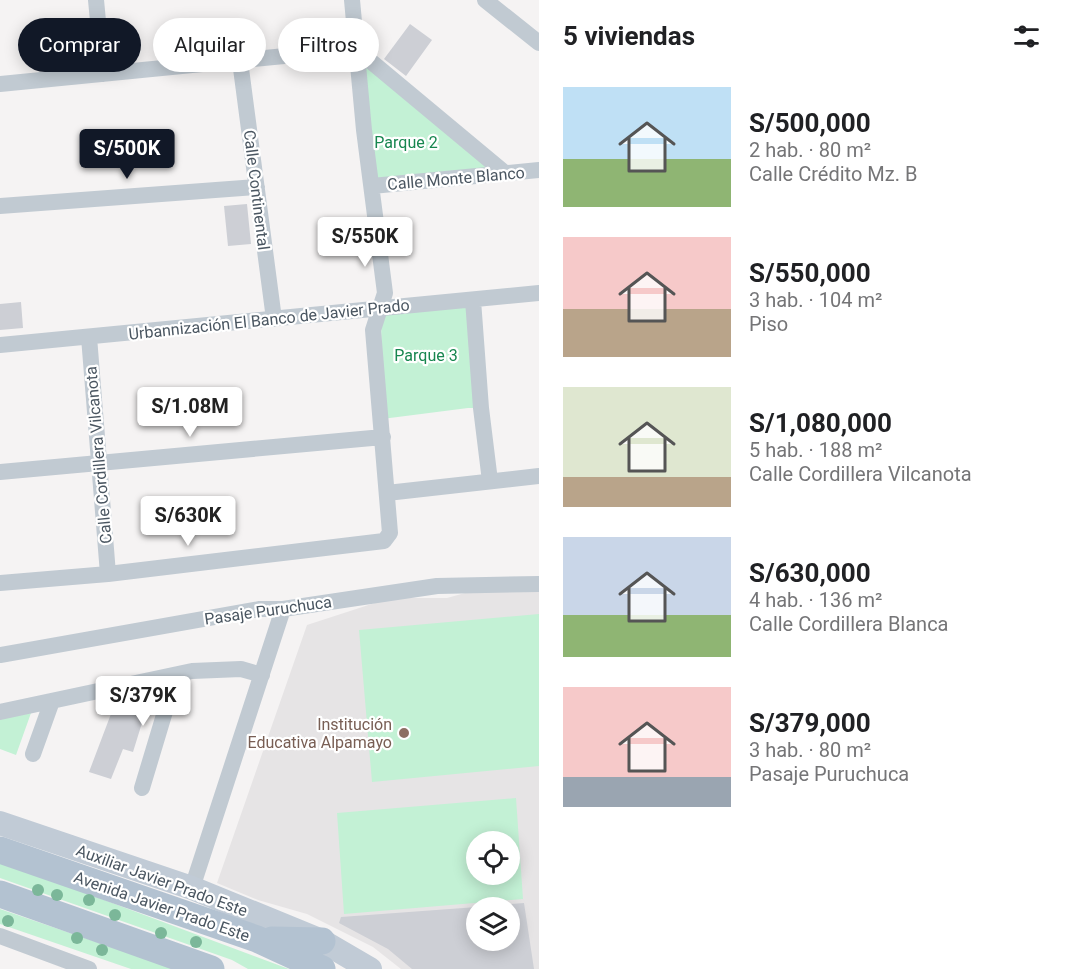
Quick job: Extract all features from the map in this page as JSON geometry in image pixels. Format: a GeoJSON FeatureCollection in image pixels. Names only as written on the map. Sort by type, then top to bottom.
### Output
{"type":"FeatureCollection","features":[{"type":"Feature","properties":{"kind":"main road","name":"Avenida Javier Prado Este"},"geometry":{"type":"LineString","coordinates":[[0,849],[257,939],[322,969]]}},
{"type":"Feature","properties":{"kind":"main road"},"geometry":{"type":"LineString","coordinates":[[0,894],[211,969]]}},
{"type":"Feature","properties":{"kind":"main road"},"geometry":{"type":"LineString","coordinates":[[257,939],[322,941]]}},
{"type":"Feature","properties":{"kind":"street"},"geometry":{"type":"LineString","coordinates":[[96,0],[103,74]]}},
{"type":"Feature","properties":{"kind":"street"},"geometry":{"type":"LineString","coordinates":[[352,0],[354,18]]}},
{"type":"Feature","properties":{"kind":"street"},"geometry":{"type":"LineString","coordinates":[[485,0],[539,44]]}},
{"type":"Feature","properties":{"kind":"street"},"geometry":{"type":"LineString","coordinates":[[379,67],[506,173]]}},
{"type":"Feature","properties":{"kind":"street"},"geometry":{"type":"LineString","coordinates":[[0,84],[153,69]]}},
{"type":"Feature","properties":{"kind":"street","name":"Calle Continental"},"geometry":{"type":"LineString","coordinates":[[241,72],[274,319]]}},
{"type":"Feature","properties":{"kind":"street"},"geometry":{"type":"LineString","coordinates":[[0,583],[108,573],[384,541],[390,533],[373,330],[385,293],[360,72]]}},
{"type":"Feature","properties":{"kind":"street","name":"Calle Monte Blanco"},"geometry":{"type":"LineString","coordinates":[[372,186],[539,170]]}},
{"type":"Feature","properties":{"kind":"street"},"geometry":{"type":"LineString","coordinates":[[0,206],[256,187]]}},
{"type":"Feature","properties":{"kind":"street","name":"Urbannización El Banco de Javier Prado"},"geometry":{"type":"LineString","coordinates":[[0,345],[539,293]]}},
{"type":"Feature","properties":{"kind":"street"},"geometry":{"type":"LineString","coordinates":[[473,300],[481,408],[490,481]]}},
{"type":"Feature","properties":{"kind":"street","name":"Calle Cordillera Vilcanota"},"geometry":{"type":"LineString","coordinates":[[89,337],[108,573]]}},
{"type":"Feature","properties":{"kind":"street"},"geometry":{"type":"LineString","coordinates":[[0,472],[383,437]]}},
{"type":"Feature","properties":{"kind":"street"},"geometry":{"type":"LineString","coordinates":[[387,493],[539,476]]}},
{"type":"Feature","properties":{"kind":"street","name":"Pasaje Puruchuca"},"geometry":{"type":"LineString","coordinates":[[0,655],[260,609],[283,609],[437,586],[539,584]]}},
{"type":"Feature","properties":{"kind":"street"},"geometry":{"type":"LineString","coordinates":[[192,888],[283,609]]}},
{"type":"Feature","properties":{"kind":"street"},"geometry":{"type":"LineString","coordinates":[[0,712],[192,672],[241,669],[262,675]]}},
{"type":"Feature","properties":{"kind":"street"},"geometry":{"type":"LineString","coordinates":[[142,788],[176,675]]}},
{"type":"Feature","properties":{"kind":"street"},"geometry":{"type":"LineString","coordinates":[[33,754],[52,701]]}},
{"type":"Feature","properties":{"kind":"street","name":"Auxiliar Javier Prado Este"},"geometry":{"type":"LineString","coordinates":[[0,822],[192,888],[322,941],[370,969]]}},
{"type":"Feature","properties":{"kind":"street"},"geometry":{"type":"LineString","coordinates":[[1,941],[88,969]]}},
{"type":"Feature","properties":{"kind":"shaded area","name":"Institución Educativa Alpamayo"},"geometry":{"type":"Polygon","coordinates":[[[508,581],[539,585],[539,969],[401,969],[373,947],[307,914],[258,900],[217,883],[307,625],[390,598],[447,598],[508,581]]]}},
{"type":"Feature","properties":{"kind":"green space","name":"Parque 2"},"geometry":{"type":"Polygon","coordinates":[[[379,69],[505,173],[373,185],[360,72],[379,72],[379,69]]]}},
{"type":"Feature","properties":{"kind":"green space","name":"Parque 3"},"geometry":{"type":"Polygon","coordinates":[[[473,300],[481,408],[382,419],[381,309],[473,300]]]}},
{"type":"Feature","properties":{"kind":"green space"},"geometry":{"type":"Polygon","coordinates":[[[539,614],[539,766],[372,782],[359,630],[539,614]]]}},
{"type":"Feature","properties":{"kind":"green space"},"geometry":{"type":"Polygon","coordinates":[[[31,713],[16,755],[0,749],[0,719],[31,713]]]}},
{"type":"Feature","properties":{"kind":"green space"},"geometry":{"type":"Polygon","coordinates":[[[516,798],[518,831],[466,831],[466,885],[520,885],[520,856],[523,899],[520,899],[520,897],[466,897],[466,904],[344,914],[337,813],[516,798]]]}},
{"type":"Feature","properties":{"kind":"green space"},"geometry":{"type":"Polygon","coordinates":[[[0,861],[289,969],[248,969],[232,960],[0,878],[0,861]]]}},
{"type":"Feature","properties":{"kind":"green space"},"geometry":{"type":"Polygon","coordinates":[[[0,909],[175,969],[131,969],[0,924],[0,909]]]}},
{"type":"Feature","properties":{"kind":"building"},"geometry":{"type":"Polygon","coordinates":[[[410,24],[432,40],[406,76],[384,59],[410,24]]]}},
{"type":"Feature","properties":{"kind":"building"},"geometry":{"type":"Polygon","coordinates":[[[247,204],[251,244],[228,246],[224,206],[247,204]]]}},
{"type":"Feature","properties":{"kind":"building"},"geometry":{"type":"Polygon","coordinates":[[[21,302],[23,328],[0,330],[0,304],[21,302]]]}},
{"type":"Feature","properties":{"kind":"building"},"geometry":{"type":"Polygon","coordinates":[[[150,697],[133,752],[123,749],[111,779],[89,772],[117,698],[150,697]]]}},
{"type":"Feature","properties":{"kind":"building"},"geometry":{"type":"Polygon","coordinates":[[[520,903],[524,903],[534,969],[412,969],[388,949],[339,923],[341,917],[466,908],[466,951],[520,951],[520,903]]]}},
{"type":"Feature","properties":{"kind":"place","name":"Institución Educativa Alpamayo"},"geometry":{"type":"Point","coordinates":[404,733]}}]}
